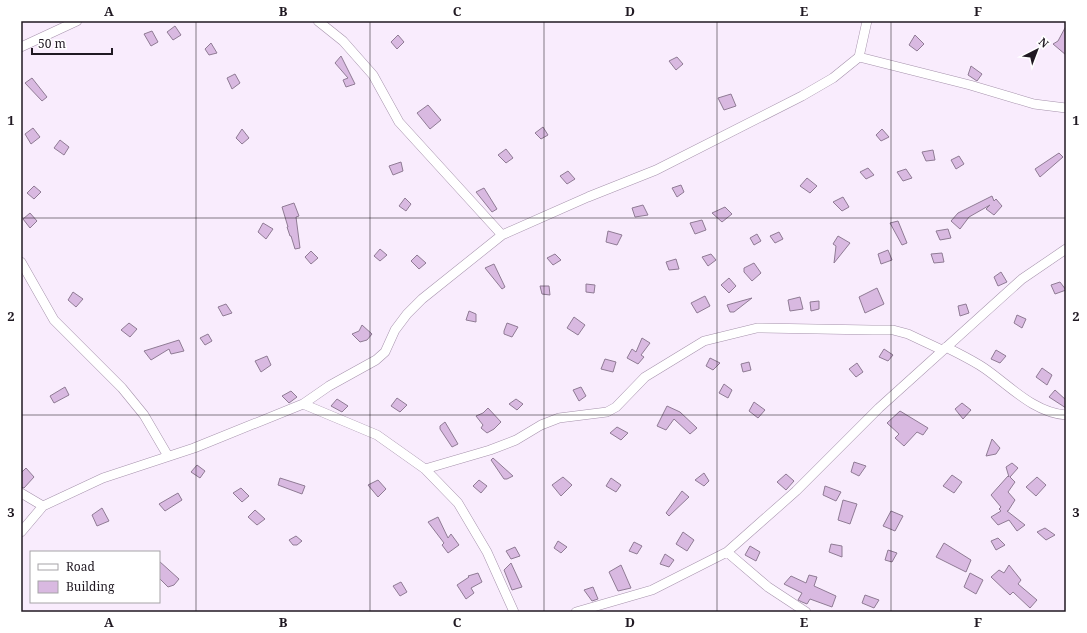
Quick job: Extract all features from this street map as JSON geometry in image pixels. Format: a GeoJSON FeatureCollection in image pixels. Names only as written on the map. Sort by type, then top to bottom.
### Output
{"type":"FeatureCollection","features":[{"type":"Feature","properties":{"kind":"street"},"geometry":{"type":"LineString","coordinates":[[21,47],[77,21]]}},
{"type":"Feature","properties":{"kind":"street"},"geometry":{"type":"LineString","coordinates":[[318,21],[342,41],[373,75],[399,122],[502,235]]}},
{"type":"Feature","properties":{"kind":"street"},"geometry":{"type":"LineString","coordinates":[[21,532],[44,506],[103,478],[194,448],[303,404],[330,386],[363,368],[385,352],[395,330],[407,314],[422,299],[502,235],[588,197],[656,170],[802,96],[832,78],[859,56],[867,21]]}},
{"type":"Feature","properties":{"kind":"street"},"geometry":{"type":"LineString","coordinates":[[859,56],[1034,104],[1066,108]]}},
{"type":"Feature","properties":{"kind":"street"},"geometry":{"type":"LineString","coordinates":[[576,612],[652,590],[727,552],[796,491],[879,408],[944,348],[1022,279],[1066,249]]}},
{"type":"Feature","properties":{"kind":"street"},"geometry":{"type":"LineString","coordinates":[[21,262],[54,320],[126,393],[144,414],[168,456]]}},
{"type":"Feature","properties":{"kind":"street"},"geometry":{"type":"LineString","coordinates":[[425,469],[490,450],[516,440],[541,425],[559,418],[608,412],[616,407],[645,377],[704,342],[757,328],[893,330],[908,334],[944,348],[984,368],[1037,407],[1060,415],[1066,415]]}},
{"type":"Feature","properties":{"kind":"street"},"geometry":{"type":"LineString","coordinates":[[303,404],[378,435],[425,469],[458,503],[487,552],[514,612]]}},
{"type":"Feature","properties":{"kind":"street"},"geometry":{"type":"LineString","coordinates":[[21,493],[44,506]]}},
{"type":"Feature","properties":{"kind":"street"},"geometry":{"type":"LineString","coordinates":[[727,552],[768,587],[806,612]]}},
{"type":"Feature","properties":{"kind":"building"},"geometry":{"type":"Polygon","coordinates":[[[175,26],[181,35],[173,40],[167,32],[175,26]]]}},
{"type":"Feature","properties":{"kind":"building"},"geometry":{"type":"Polygon","coordinates":[[[1066,26],[1066,55],[1053,44],[1058,41],[1066,26]]]}},
{"type":"Feature","properties":{"kind":"building"},"geometry":{"type":"Polygon","coordinates":[[[152,31],[158,42],[151,46],[144,34],[152,31]]]}},
{"type":"Feature","properties":{"kind":"building"},"geometry":{"type":"Polygon","coordinates":[[[398,35],[404,42],[397,49],[391,42],[398,35]]]}},
{"type":"Feature","properties":{"kind":"building"},"geometry":{"type":"Polygon","coordinates":[[[915,35],[924,44],[917,51],[909,45],[915,35]]]}},
{"type":"Feature","properties":{"kind":"building"},"geometry":{"type":"Polygon","coordinates":[[[211,43],[217,53],[209,55],[205,49],[211,43]]]}},
{"type":"Feature","properties":{"kind":"building"},"geometry":{"type":"Polygon","coordinates":[[[341,56],[355,84],[346,87],[343,80],[348,78],[335,63],[341,56]]]}},
{"type":"Feature","properties":{"kind":"building"},"geometry":{"type":"Polygon","coordinates":[[[677,57],[683,64],[676,70],[669,61],[677,57]]]}},
{"type":"Feature","properties":{"kind":"building"},"geometry":{"type":"Polygon","coordinates":[[[971,66],[982,74],[977,81],[968,75],[971,66]]]}},
{"type":"Feature","properties":{"kind":"building"},"geometry":{"type":"Polygon","coordinates":[[[235,74],[240,83],[232,89],[227,78],[235,74]]]}},
{"type":"Feature","properties":{"kind":"building"},"geometry":{"type":"Polygon","coordinates":[[[32,78],[47,97],[42,101],[25,83],[32,78]]]}},
{"type":"Feature","properties":{"kind":"building"},"geometry":{"type":"Polygon","coordinates":[[[731,94],[736,106],[724,110],[718,98],[731,94]]]}},
{"type":"Feature","properties":{"kind":"building"},"geometry":{"type":"Polygon","coordinates":[[[428,105],[441,120],[430,129],[417,113],[428,105]]]}},
{"type":"Feature","properties":{"kind":"building"},"geometry":{"type":"Polygon","coordinates":[[[543,127],[548,135],[541,139],[535,133],[543,127]]]}},
{"type":"Feature","properties":{"kind":"building"},"geometry":{"type":"Polygon","coordinates":[[[33,128],[40,137],[31,144],[25,134],[33,128]]]}},
{"type":"Feature","properties":{"kind":"building"},"geometry":{"type":"Polygon","coordinates":[[[242,129],[249,138],[242,144],[236,138],[242,129]]]}},
{"type":"Feature","properties":{"kind":"building"},"geometry":{"type":"Polygon","coordinates":[[[882,129],[889,137],[881,141],[876,135],[882,129]]]}},
{"type":"Feature","properties":{"kind":"building"},"geometry":{"type":"Polygon","coordinates":[[[60,140],[69,147],[64,155],[54,148],[60,140]]]}},
{"type":"Feature","properties":{"kind":"building"},"geometry":{"type":"Polygon","coordinates":[[[506,149],[513,158],[506,163],[498,155],[506,149]]]}},
{"type":"Feature","properties":{"kind":"building"},"geometry":{"type":"Polygon","coordinates":[[[933,150],[935,160],[926,161],[922,152],[933,150]]]}},
{"type":"Feature","properties":{"kind":"building"},"geometry":{"type":"Polygon","coordinates":[[[1059,153],[1063,157],[1040,177],[1035,169],[1059,153]]]}},
{"type":"Feature","properties":{"kind":"building"},"geometry":{"type":"Polygon","coordinates":[[[959,156],[964,164],[956,169],[951,160],[959,156]]]}},
{"type":"Feature","properties":{"kind":"building"},"geometry":{"type":"Polygon","coordinates":[[[401,162],[403,171],[393,175],[389,166],[401,162]]]}},
{"type":"Feature","properties":{"kind":"building"},"geometry":{"type":"Polygon","coordinates":[[[868,168],[874,175],[866,179],[860,172],[868,168]]]}},
{"type":"Feature","properties":{"kind":"building"},"geometry":{"type":"Polygon","coordinates":[[[906,169],[912,178],[903,181],[897,172],[906,169]]]}},
{"type":"Feature","properties":{"kind":"building"},"geometry":{"type":"Polygon","coordinates":[[[568,171],[575,179],[567,184],[560,176],[568,171]]]}},
{"type":"Feature","properties":{"kind":"building"},"geometry":{"type":"Polygon","coordinates":[[[807,178],[817,186],[810,193],[800,186],[807,178]]]}},
{"type":"Feature","properties":{"kind":"building"},"geometry":{"type":"Polygon","coordinates":[[[681,185],[684,192],[677,197],[672,188],[681,185]]]}},
{"type":"Feature","properties":{"kind":"building"},"geometry":{"type":"Polygon","coordinates":[[[34,186],[41,192],[34,199],[27,193],[34,186]]]}},
{"type":"Feature","properties":{"kind":"building"},"geometry":{"type":"Polygon","coordinates":[[[484,188],[497,209],[492,212],[476,192],[484,188]]]}},
{"type":"Feature","properties":{"kind":"building"},"geometry":{"type":"Polygon","coordinates":[[[992,196],[994,201],[996,199],[1002,206],[994,215],[986,209],[990,205],[969,217],[960,229],[951,221],[958,213],[992,196]]]}},
{"type":"Feature","properties":{"kind":"building"},"geometry":{"type":"Polygon","coordinates":[[[843,197],[849,207],[842,211],[833,202],[843,197]]]}},
{"type":"Feature","properties":{"kind":"building"},"geometry":{"type":"Polygon","coordinates":[[[405,198],[411,204],[406,211],[399,206],[405,198]]]}},
{"type":"Feature","properties":{"kind":"building"},"geometry":{"type":"Polygon","coordinates":[[[294,203],[299,216],[296,217],[300,248],[295,249],[282,207],[294,203]]]}},
{"type":"Feature","properties":{"kind":"building"},"geometry":{"type":"Polygon","coordinates":[[[643,205],[648,215],[635,217],[632,208],[643,205]]]}},
{"type":"Feature","properties":{"kind":"building"},"geometry":{"type":"Polygon","coordinates":[[[725,207],[732,214],[722,222],[712,213],[725,207]]]}},
{"type":"Feature","properties":{"kind":"building"},"geometry":{"type":"Polygon","coordinates":[[[30,213],[37,221],[30,228],[23,219],[30,213]]]}},
{"type":"Feature","properties":{"kind":"building"},"geometry":{"type":"Polygon","coordinates":[[[702,220],[706,230],[695,234],[690,223],[702,220]]]}},
{"type":"Feature","properties":{"kind":"building"},"geometry":{"type":"Polygon","coordinates":[[[898,221],[907,243],[902,245],[890,223],[898,221]]]}},
{"type":"Feature","properties":{"kind":"building"},"geometry":{"type":"Polygon","coordinates":[[[263,223],[273,229],[266,239],[258,232],[263,223]]]}},
{"type":"Feature","properties":{"kind":"building"},"geometry":{"type":"Polygon","coordinates":[[[948,229],[951,238],[940,240],[936,231],[948,229]]]}},
{"type":"Feature","properties":{"kind":"building"},"geometry":{"type":"Polygon","coordinates":[[[608,231],[622,235],[617,245],[606,242],[608,231]]]}},
{"type":"Feature","properties":{"kind":"building"},"geometry":{"type":"Polygon","coordinates":[[[779,232],[783,239],[775,243],[770,236],[779,232]]]}},
{"type":"Feature","properties":{"kind":"building"},"geometry":{"type":"Polygon","coordinates":[[[757,234],[761,241],[754,245],[750,238],[757,234]]]}},
{"type":"Feature","properties":{"kind":"building"},"geometry":{"type":"Polygon","coordinates":[[[838,236],[850,243],[834,263],[836,246],[833,244],[838,236]]]}},
{"type":"Feature","properties":{"kind":"building"},"geometry":{"type":"Polygon","coordinates":[[[380,249],[387,255],[380,261],[374,256],[380,249]]]}},
{"type":"Feature","properties":{"kind":"building"},"geometry":{"type":"Polygon","coordinates":[[[888,250],[892,260],[881,264],[878,254],[888,250]]]}},
{"type":"Feature","properties":{"kind":"building"},"geometry":{"type":"Polygon","coordinates":[[[311,251],[318,258],[311,264],[305,257],[311,251]]]}},
{"type":"Feature","properties":{"kind":"building"},"geometry":{"type":"Polygon","coordinates":[[[942,253],[944,262],[934,263],[931,254],[942,253]]]}},
{"type":"Feature","properties":{"kind":"building"},"geometry":{"type":"Polygon","coordinates":[[[555,254],[561,260],[553,265],[547,258],[555,254]]]}},
{"type":"Feature","properties":{"kind":"building"},"geometry":{"type":"Polygon","coordinates":[[[711,254],[716,260],[708,266],[702,257],[711,254]]]}},
{"type":"Feature","properties":{"kind":"building"},"geometry":{"type":"Polygon","coordinates":[[[417,255],[426,263],[419,269],[411,261],[417,255]]]}},
{"type":"Feature","properties":{"kind":"building"},"geometry":{"type":"Polygon","coordinates":[[[676,259],[679,269],[669,270],[666,262],[676,259]]]}},
{"type":"Feature","properties":{"kind":"building"},"geometry":{"type":"Polygon","coordinates":[[[754,263],[761,273],[752,281],[744,272],[744,268],[754,263]]]}},
{"type":"Feature","properties":{"kind":"building"},"geometry":{"type":"Polygon","coordinates":[[[494,264],[505,287],[502,289],[485,268],[494,264]]]}},
{"type":"Feature","properties":{"kind":"building"},"geometry":{"type":"Polygon","coordinates":[[[1001,272],[1007,282],[998,286],[994,277],[1001,272]]]}},
{"type":"Feature","properties":{"kind":"building"},"geometry":{"type":"Polygon","coordinates":[[[729,278],[736,286],[729,293],[721,285],[729,278]]]}},
{"type":"Feature","properties":{"kind":"building"},"geometry":{"type":"Polygon","coordinates":[[[1060,282],[1066,290],[1055,294],[1051,285],[1060,282]]]}},
{"type":"Feature","properties":{"kind":"building"},"geometry":{"type":"Polygon","coordinates":[[[586,284],[595,285],[594,293],[586,292],[586,284]]]}},
{"type":"Feature","properties":{"kind":"building"},"geometry":{"type":"Polygon","coordinates":[[[540,286],[549,286],[550,295],[542,294],[540,286]]]}},
{"type":"Feature","properties":{"kind":"building"},"geometry":{"type":"Polygon","coordinates":[[[877,288],[884,304],[865,313],[859,297],[877,288]]]}},
{"type":"Feature","properties":{"kind":"building"},"geometry":{"type":"Polygon","coordinates":[[[73,292],[83,299],[76,307],[68,300],[73,292]]]}},
{"type":"Feature","properties":{"kind":"building"},"geometry":{"type":"Polygon","coordinates":[[[705,296],[710,306],[697,313],[691,303],[705,296]]]}},
{"type":"Feature","properties":{"kind":"building"},"geometry":{"type":"Polygon","coordinates":[[[800,297],[803,309],[790,311],[788,300],[800,297]]]}},
{"type":"Feature","properties":{"kind":"building"},"geometry":{"type":"Polygon","coordinates":[[[752,298],[734,312],[730,312],[727,305],[752,298]]]}},
{"type":"Feature","properties":{"kind":"building"},"geometry":{"type":"Polygon","coordinates":[[[819,301],[819,309],[811,311],[810,302],[819,301]]]}},
{"type":"Feature","properties":{"kind":"building"},"geometry":{"type":"Polygon","coordinates":[[[226,304],[232,313],[223,316],[218,307],[226,304]]]}},
{"type":"Feature","properties":{"kind":"building"},"geometry":{"type":"Polygon","coordinates":[[[966,304],[969,313],[960,316],[958,306],[966,304]]]}},
{"type":"Feature","properties":{"kind":"building"},"geometry":{"type":"Polygon","coordinates":[[[469,311],[476,314],[476,322],[466,320],[469,311]]]}},
{"type":"Feature","properties":{"kind":"building"},"geometry":{"type":"Polygon","coordinates":[[[1017,315],[1026,319],[1022,328],[1014,323],[1017,315]]]}},
{"type":"Feature","properties":{"kind":"building"},"geometry":{"type":"Polygon","coordinates":[[[574,317],[585,325],[578,335],[567,328],[574,317]]]}},
{"type":"Feature","properties":{"kind":"building"},"geometry":{"type":"Polygon","coordinates":[[[129,323],[137,329],[130,337],[121,330],[129,323]]]}},
{"type":"Feature","properties":{"kind":"building"},"geometry":{"type":"Polygon","coordinates":[[[507,323],[518,327],[512,337],[504,334],[507,323]]]}},
{"type":"Feature","properties":{"kind":"building"},"geometry":{"type":"Polygon","coordinates":[[[362,325],[372,334],[367,340],[360,342],[352,334],[359,331],[362,325]]]}},
{"type":"Feature","properties":{"kind":"building"},"geometry":{"type":"Polygon","coordinates":[[[208,334],[212,341],[205,345],[200,338],[208,334]]]}},
{"type":"Feature","properties":{"kind":"building"},"geometry":{"type":"Polygon","coordinates":[[[642,338],[650,343],[641,355],[644,357],[638,364],[627,358],[632,349],[636,352],[642,338]]]}},
{"type":"Feature","properties":{"kind":"building"},"geometry":{"type":"Polygon","coordinates":[[[179,340],[184,351],[171,354],[169,349],[151,360],[144,351],[179,340]]]}},
{"type":"Feature","properties":{"kind":"building"},"geometry":{"type":"Polygon","coordinates":[[[884,349],[893,355],[888,361],[879,357],[884,349]]]}},
{"type":"Feature","properties":{"kind":"building"},"geometry":{"type":"Polygon","coordinates":[[[996,350],[1006,356],[1000,363],[991,359],[996,350]]]}},
{"type":"Feature","properties":{"kind":"building"},"geometry":{"type":"Polygon","coordinates":[[[267,356],[271,365],[261,372],[255,361],[267,356]]]}},
{"type":"Feature","properties":{"kind":"building"},"geometry":{"type":"Polygon","coordinates":[[[710,358],[720,363],[713,370],[706,366],[710,358]]]}},
{"type":"Feature","properties":{"kind":"building"},"geometry":{"type":"Polygon","coordinates":[[[605,359],[616,362],[613,372],[601,369],[605,359]]]}},
{"type":"Feature","properties":{"kind":"building"},"geometry":{"type":"Polygon","coordinates":[[[749,362],[751,370],[743,372],[741,364],[749,362]]]}},
{"type":"Feature","properties":{"kind":"building"},"geometry":{"type":"Polygon","coordinates":[[[857,363],[863,372],[856,377],[849,369],[857,363]]]}},
{"type":"Feature","properties":{"kind":"building"},"geometry":{"type":"Polygon","coordinates":[[[1042,368],[1052,375],[1047,385],[1036,377],[1042,368]]]}},
{"type":"Feature","properties":{"kind":"building"},"geometry":{"type":"Polygon","coordinates":[[[724,384],[732,390],[728,398],[719,393],[724,384]]]}},
{"type":"Feature","properties":{"kind":"building"},"geometry":{"type":"Polygon","coordinates":[[[65,387],[69,395],[54,403],[50,396],[65,387]]]}},
{"type":"Feature","properties":{"kind":"building"},"geometry":{"type":"Polygon","coordinates":[[[581,387],[586,396],[579,401],[573,390],[581,387]]]}},
{"type":"Feature","properties":{"kind":"building"},"geometry":{"type":"Polygon","coordinates":[[[1055,390],[1066,400],[1066,408],[1049,397],[1055,390]]]}},
{"type":"Feature","properties":{"kind":"building"},"geometry":{"type":"Polygon","coordinates":[[[291,391],[297,397],[289,403],[282,396],[291,391]]]}},
{"type":"Feature","properties":{"kind":"building"},"geometry":{"type":"Polygon","coordinates":[[[397,398],[407,405],[400,412],[391,406],[397,398]]]}},
{"type":"Feature","properties":{"kind":"building"},"geometry":{"type":"Polygon","coordinates":[[[337,399],[348,406],[342,412],[331,406],[337,399]]]}},
{"type":"Feature","properties":{"kind":"building"},"geometry":{"type":"Polygon","coordinates":[[[516,399],[523,404],[517,410],[509,404],[516,399]]]}},
{"type":"Feature","properties":{"kind":"building"},"geometry":{"type":"Polygon","coordinates":[[[754,402],[765,410],[758,418],[749,411],[754,402]]]}},
{"type":"Feature","properties":{"kind":"building"},"geometry":{"type":"Polygon","coordinates":[[[962,403],[971,410],[963,419],[955,409],[962,403]]]}},
{"type":"Feature","properties":{"kind":"building"},"geometry":{"type":"Polygon","coordinates":[[[667,406],[680,412],[697,428],[690,434],[674,419],[666,430],[657,426],[667,406]]]}},
{"type":"Feature","properties":{"kind":"building"},"geometry":{"type":"Polygon","coordinates":[[[488,408],[501,422],[487,433],[481,428],[483,425],[476,416],[483,413],[488,408]]]}},
{"type":"Feature","properties":{"kind":"building"},"geometry":{"type":"Polygon","coordinates":[[[900,411],[928,428],[923,435],[917,432],[904,446],[895,438],[899,434],[887,423],[900,411]]]}},
{"type":"Feature","properties":{"kind":"building"},"geometry":{"type":"Polygon","coordinates":[[[445,422],[458,444],[452,447],[440,429],[440,426],[445,422]]]}},
{"type":"Feature","properties":{"kind":"building"},"geometry":{"type":"Polygon","coordinates":[[[617,427],[628,433],[621,440],[610,433],[617,427]]]}},
{"type":"Feature","properties":{"kind":"building"},"geometry":{"type":"Polygon","coordinates":[[[992,439],[1000,448],[996,454],[986,456],[992,439]]]}},
{"type":"Feature","properties":{"kind":"building"},"geometry":{"type":"Polygon","coordinates":[[[493,458],[513,476],[504,479],[491,460],[493,458]]]}},
{"type":"Feature","properties":{"kind":"building"},"geometry":{"type":"Polygon","coordinates":[[[854,462],[866,466],[859,476],[851,472],[854,462]]]}},
{"type":"Feature","properties":{"kind":"building"},"geometry":{"type":"Polygon","coordinates":[[[1012,463],[1018,468],[1010,477],[1015,482],[1008,492],[1015,500],[1007,511],[1025,525],[1017,531],[1009,520],[998,525],[991,517],[1001,511],[999,509],[1001,507],[991,495],[1008,476],[1009,477],[1006,467],[1012,463]]]}},
{"type":"Feature","properties":{"kind":"building"},"geometry":{"type":"Polygon","coordinates":[[[197,465],[205,471],[200,478],[191,472],[197,465]]]}},
{"type":"Feature","properties":{"kind":"building"},"geometry":{"type":"Polygon","coordinates":[[[26,468],[34,477],[24,488],[21,487],[21,473],[26,468]]]}},
{"type":"Feature","properties":{"kind":"building"},"geometry":{"type":"Polygon","coordinates":[[[704,473],[709,481],[704,486],[695,480],[704,473]]]}},
{"type":"Feature","properties":{"kind":"building"},"geometry":{"type":"Polygon","coordinates":[[[786,474],[794,481],[786,490],[777,482],[786,474]]]}},
{"type":"Feature","properties":{"kind":"building"},"geometry":{"type":"Polygon","coordinates":[[[952,475],[962,482],[954,493],[943,486],[952,475]]]}},
{"type":"Feature","properties":{"kind":"building"},"geometry":{"type":"Polygon","coordinates":[[[563,477],[572,485],[561,496],[552,485],[563,477]]]}},
{"type":"Feature","properties":{"kind":"building"},"geometry":{"type":"Polygon","coordinates":[[[1037,477],[1046,485],[1036,496],[1026,487],[1037,477]]]}},
{"type":"Feature","properties":{"kind":"building"},"geometry":{"type":"Polygon","coordinates":[[[280,478],[305,486],[302,494],[278,485],[280,478]]]}},
{"type":"Feature","properties":{"kind":"building"},"geometry":{"type":"Polygon","coordinates":[[[611,478],[621,485],[616,492],[606,486],[611,478]]]}},
{"type":"Feature","properties":{"kind":"building"},"geometry":{"type":"Polygon","coordinates":[[[378,480],[386,489],[378,497],[368,485],[378,480]]]}},
{"type":"Feature","properties":{"kind":"building"},"geometry":{"type":"Polygon","coordinates":[[[479,480],[487,486],[481,493],[473,486],[479,480]]]}},
{"type":"Feature","properties":{"kind":"building"},"geometry":{"type":"Polygon","coordinates":[[[825,486],[841,492],[836,501],[823,495],[825,486]]]}},
{"type":"Feature","properties":{"kind":"building"},"geometry":{"type":"Polygon","coordinates":[[[241,488],[249,496],[242,502],[233,493],[241,488]]]}},
{"type":"Feature","properties":{"kind":"building"},"geometry":{"type":"Polygon","coordinates":[[[682,491],[689,497],[669,516],[666,513],[682,491]]]}},
{"type":"Feature","properties":{"kind":"building"},"geometry":{"type":"Polygon","coordinates":[[[178,493],[182,500],[165,511],[159,504],[178,493]]]}},
{"type":"Feature","properties":{"kind":"building"},"geometry":{"type":"Polygon","coordinates":[[[843,500],[857,504],[850,524],[838,520],[843,500]]]}},
{"type":"Feature","properties":{"kind":"building"},"geometry":{"type":"Polygon","coordinates":[[[102,508],[109,521],[97,526],[92,515],[102,508]]]}},
{"type":"Feature","properties":{"kind":"building"},"geometry":{"type":"Polygon","coordinates":[[[255,510],[265,519],[257,525],[248,517],[255,510]]]}},
{"type":"Feature","properties":{"kind":"building"},"geometry":{"type":"Polygon","coordinates":[[[891,511],[903,516],[895,531],[883,526],[891,511]]]}},
{"type":"Feature","properties":{"kind":"building"},"geometry":{"type":"Polygon","coordinates":[[[438,517],[448,538],[451,534],[459,545],[448,553],[442,545],[444,543],[428,522],[438,517]]]}},
{"type":"Feature","properties":{"kind":"building"},"geometry":{"type":"Polygon","coordinates":[[[1045,528],[1055,535],[1046,540],[1037,532],[1045,528]]]}},
{"type":"Feature","properties":{"kind":"building"},"geometry":{"type":"Polygon","coordinates":[[[683,532],[694,540],[687,551],[676,544],[683,532]]]}},
{"type":"Feature","properties":{"kind":"building"},"geometry":{"type":"Polygon","coordinates":[[[296,536],[302,541],[297,545],[293,545],[289,540],[296,536]]]}},
{"type":"Feature","properties":{"kind":"building"},"geometry":{"type":"Polygon","coordinates":[[[998,538],[1005,545],[996,550],[991,541],[998,538]]]}},
{"type":"Feature","properties":{"kind":"building"},"geometry":{"type":"Polygon","coordinates":[[[558,541],[567,547],[561,553],[554,548],[558,541]]]}},
{"type":"Feature","properties":{"kind":"building"},"geometry":{"type":"Polygon","coordinates":[[[634,542],[642,546],[637,554],[629,551],[634,542]]]}},
{"type":"Feature","properties":{"kind":"building"},"geometry":{"type":"Polygon","coordinates":[[[944,543],[971,560],[966,572],[936,557],[944,543]]]}},
{"type":"Feature","properties":{"kind":"building"},"geometry":{"type":"Polygon","coordinates":[[[831,544],[842,546],[842,557],[829,552],[831,544]]]}},
{"type":"Feature","properties":{"kind":"building"},"geometry":{"type":"Polygon","coordinates":[[[750,546],[760,552],[756,561],[745,555],[750,546]]]}},
{"type":"Feature","properties":{"kind":"building"},"geometry":{"type":"Polygon","coordinates":[[[515,547],[520,556],[511,559],[506,551],[515,547]]]}},
{"type":"Feature","properties":{"kind":"building"},"geometry":{"type":"Polygon","coordinates":[[[888,550],[897,553],[892,562],[885,560],[888,550]]]}},
{"type":"Feature","properties":{"kind":"building"},"geometry":{"type":"Polygon","coordinates":[[[665,554],[674,560],[669,567],[660,564],[665,554]]]}},
{"type":"Feature","properties":{"kind":"building"},"geometry":{"type":"Polygon","coordinates":[[[160,562],[179,579],[174,585],[168,587],[160,579],[160,562]]]}},
{"type":"Feature","properties":{"kind":"building"},"geometry":{"type":"Polygon","coordinates":[[[511,563],[522,587],[512,590],[504,570],[511,563]]]}},
{"type":"Feature","properties":{"kind":"building"},"geometry":{"type":"Polygon","coordinates":[[[621,565],[631,588],[618,591],[609,572],[621,565]]]}},
{"type":"Feature","properties":{"kind":"building"},"geometry":{"type":"Polygon","coordinates":[[[1009,565],[1021,580],[1018,584],[1037,600],[1030,608],[1013,592],[1010,595],[991,577],[999,570],[1004,573],[1009,565]]]}},
{"type":"Feature","properties":{"kind":"building"},"geometry":{"type":"Polygon","coordinates":[[[478,573],[482,582],[471,588],[474,593],[466,599],[457,585],[469,577],[468,576],[478,573]]]}},
{"type":"Feature","properties":{"kind":"building"},"geometry":{"type":"Polygon","coordinates":[[[970,573],[983,580],[976,594],[964,587],[970,573]]]}},
{"type":"Feature","properties":{"kind":"building"},"geometry":{"type":"Polygon","coordinates":[[[809,575],[817,577],[814,586],[836,596],[832,607],[810,599],[807,604],[802,602],[798,600],[802,593],[784,584],[791,576],[806,583],[809,575]]]}},
{"type":"Feature","properties":{"kind":"building"},"geometry":{"type":"Polygon","coordinates":[[[401,582],[407,592],[400,596],[393,586],[401,582]]]}},
{"type":"Feature","properties":{"kind":"building"},"geometry":{"type":"Polygon","coordinates":[[[593,587],[598,599],[592,601],[584,590],[593,587]]]}},
{"type":"Feature","properties":{"kind":"building"},"geometry":{"type":"Polygon","coordinates":[[[865,595],[879,600],[874,608],[862,603],[865,595]]]}}]}
